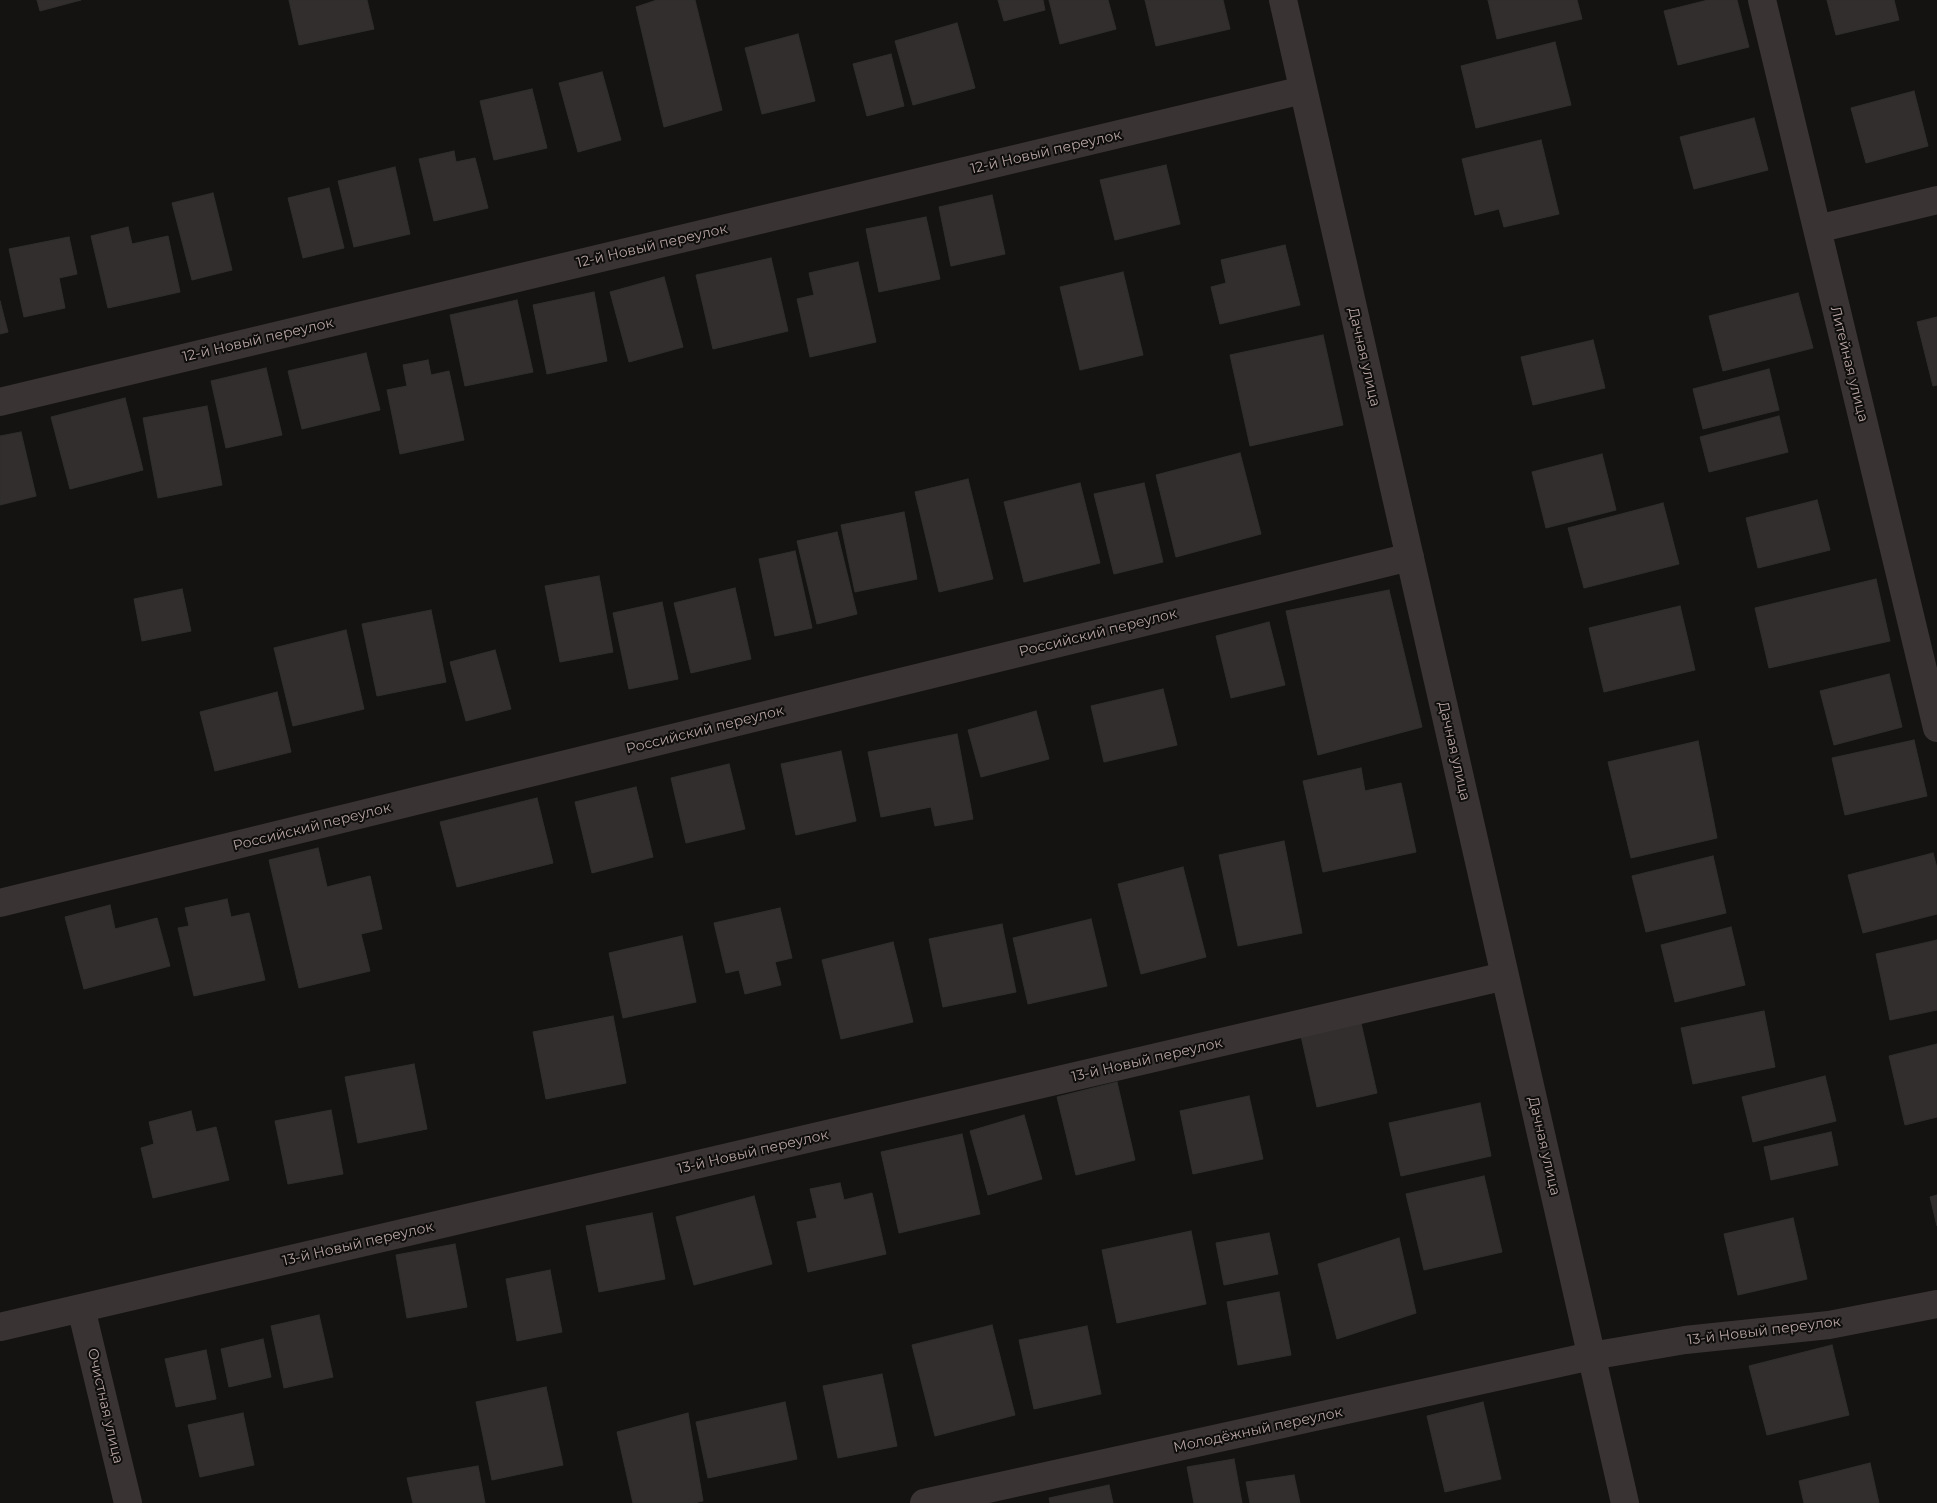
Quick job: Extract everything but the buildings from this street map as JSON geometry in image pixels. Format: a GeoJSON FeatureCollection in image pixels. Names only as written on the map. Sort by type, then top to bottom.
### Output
{"type":"FeatureCollection","features":[{"type":"Feature","properties":{"kind":"street","name":"Дачная улица"},"geometry":{"type":"LineString","coordinates":[[1283,0],[1625,1503]]}},
{"type":"Feature","properties":{"kind":"street","name":"Литейная улица"},"geometry":{"type":"LineString","coordinates":[[1762,0],[1937,728]]}},
{"type":"Feature","properties":{"kind":"street","name":"12-й Новый переулок"},"geometry":{"type":"LineString","coordinates":[[0,402],[1303,90]]}},
{"type":"Feature","properties":{"kind":"street"},"geometry":{"type":"LineString","coordinates":[[1817,229],[1937,200]]}},
{"type":"Feature","properties":{"kind":"street","name":"Российский переулок"},"geometry":{"type":"LineString","coordinates":[[0,904],[1410,557]]}},
{"type":"Feature","properties":{"kind":"street","name":"13-й Новый переулок"},"geometry":{"type":"LineString","coordinates":[[0,1327],[1505,976]]}},
{"type":"Feature","properties":{"kind":"street","name":"13-й Новый переулок"},"geometry":{"type":"LineString","coordinates":[[1591,1356],[1685,1340],[1829,1325],[1937,1304]]}},
{"type":"Feature","properties":{"kind":"street","name":"Очистная улица"},"geometry":{"type":"LineString","coordinates":[[81,1308],[128,1503]]}},
{"type":"Feature","properties":{"kind":"street","name":"Молодёжный переулок"},"geometry":{"type":"LineString","coordinates":[[924,1503],[1591,1356]]}}]}
